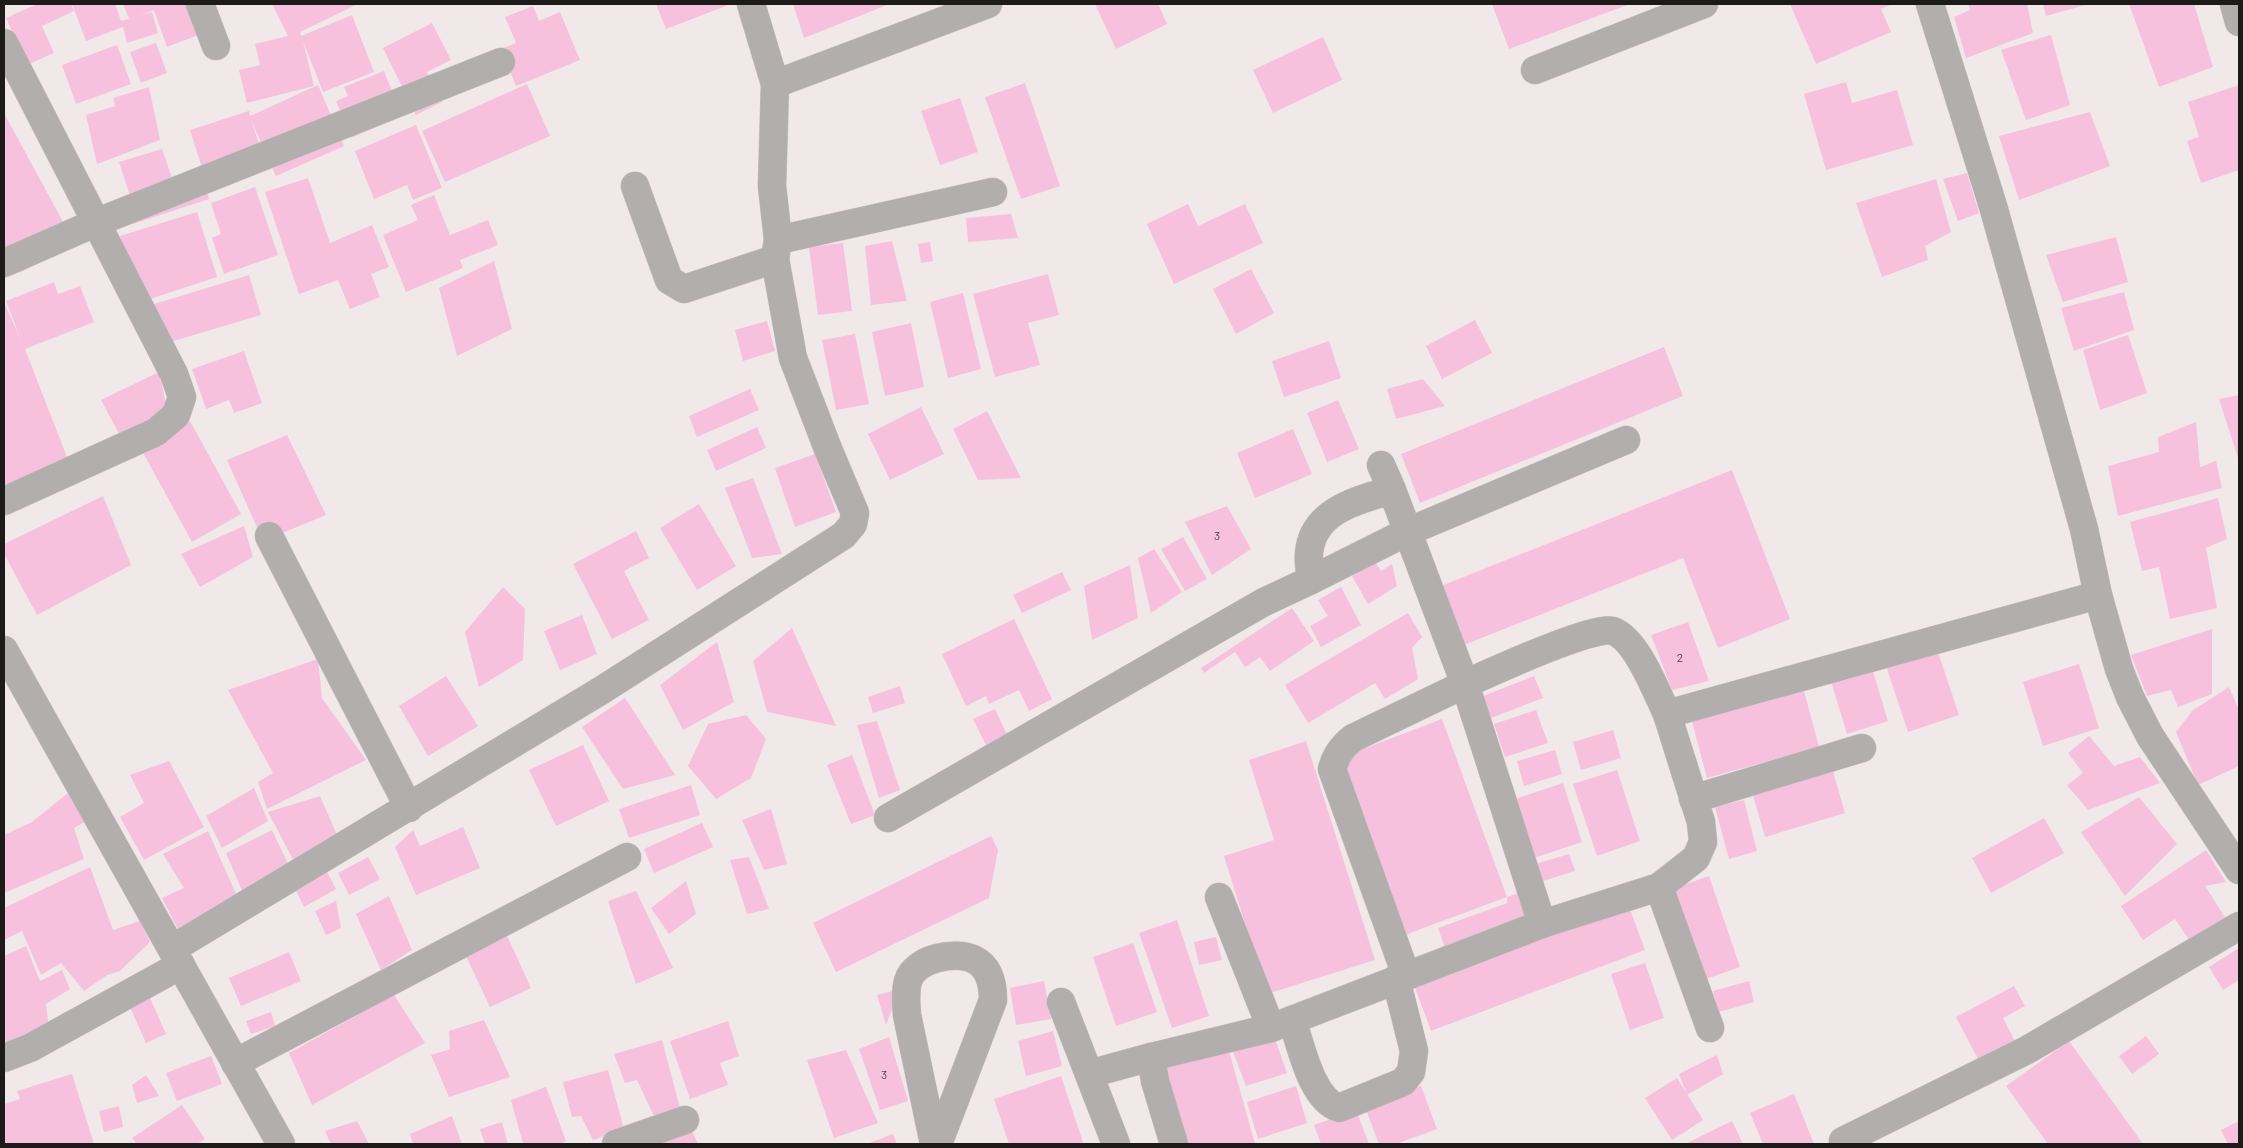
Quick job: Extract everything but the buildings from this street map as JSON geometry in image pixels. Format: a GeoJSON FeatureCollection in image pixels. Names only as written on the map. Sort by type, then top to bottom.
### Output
{"type":"FeatureCollection","features":[{"type":"Feature","properties":{"kind":"street"},"geometry":{"type":"LineString","coordinates":[[200,4],[216,46]]}},
{"type":"Feature","properties":{"kind":"street"},"geometry":{"type":"LineString","coordinates":[[4,1058],[30,1048],[410,808],[602,690],[844,535],[853,524],[855,512],[828,450],[793,358],[777,250],[772,186],[775,84],[751,4]]}},
{"type":"Feature","properties":{"kind":"street"},"geometry":{"type":"LineString","coordinates":[[775,84],[988,4]]}},
{"type":"Feature","properties":{"kind":"street"},"geometry":{"type":"LineString","coordinates":[[1535,70],[1704,4]]}},
{"type":"Feature","properties":{"kind":"street"},"geometry":{"type":"LineString","coordinates":[[1930,4],[1996,215],[2084,529],[2098,595],[2130,698],[2150,736],[2239,870]]}},
{"type":"Feature","properties":{"kind":"street"},"geometry":{"type":"LineString","coordinates":[[2234,4],[2239,22]]}},
{"type":"Feature","properties":{"kind":"street"},"geometry":{"type":"LineString","coordinates":[[4,43],[174,374],[182,397],[176,415],[156,432],[4,501]]}},
{"type":"Feature","properties":{"kind":"street"},"geometry":{"type":"LineString","coordinates":[[4,263],[95,223],[501,62]]}},
{"type":"Feature","properties":{"kind":"street"},"geometry":{"type":"LineString","coordinates":[[635,186],[668,280],[684,289],[777,250],[993,192]]}},
{"type":"Feature","properties":{"kind":"street"},"geometry":{"type":"LineString","coordinates":[[888,818],[1264,602],[1407,532],[1626,440]]}},
{"type":"Feature","properties":{"kind":"street"},"geometry":{"type":"LineString","coordinates":[[1381,465],[1465,684],[1542,924]]}},
{"type":"Feature","properties":{"kind":"street"},"geometry":{"type":"LineString","coordinates":[[1311,580],[1308,554],[1312,539],[1320,524],[1335,511],[1354,501],[1392,490]]}},
{"type":"Feature","properties":{"kind":"street"},"geometry":{"type":"LineString","coordinates":[[269,536],[410,808]]}},
{"type":"Feature","properties":{"kind":"street"},"geometry":{"type":"LineString","coordinates":[[1667,714],[2098,595]]}},
{"type":"Feature","properties":{"kind":"street"},"geometry":{"type":"LineString","coordinates":[[1089,1074],[1281,1024],[1401,977],[1474,952],[1542,924],[1660,887],[1696,858],[1703,842],[1701,822],[1667,714],[1635,652],[1623,637],[1612,630],[1600,631],[1574,640],[1465,684],[1353,738],[1342,747],[1332,769],[1401,977],[1414,1051],[1411,1072],[1403,1082],[1339,1108],[1330,1105],[1321,1096],[1281,1024],[1219,897]]}},
{"type":"Feature","properties":{"kind":"street"},"geometry":{"type":"LineString","coordinates":[[4,650],[281,1144]]}},
{"type":"Feature","properties":{"kind":"street"},"geometry":{"type":"LineString","coordinates":[[1693,799],[1862,748]]}},
{"type":"Feature","properties":{"kind":"street"},"geometry":{"type":"LineString","coordinates":[[236,1063],[626,857]]}},
{"type":"Feature","properties":{"kind":"street"},"geometry":{"type":"LineString","coordinates":[[1660,887],[1710,1028]]}},
{"type":"Feature","properties":{"kind":"street"},"geometry":{"type":"LineString","coordinates":[[1843,1141],[2027,1050],[2239,926]]}},
{"type":"Feature","properties":{"kind":"street"},"geometry":{"type":"LineString","coordinates":[[934,1144],[907,1015],[906,997],[908,980],[916,967],[936,959],[960,956],[976,960],[986,972],[993,984],[993,1000],[938,1144]]}},
{"type":"Feature","properties":{"kind":"street"},"geometry":{"type":"LineString","coordinates":[[1062,1002],[1116,1144]]}},
{"type":"Feature","properties":{"kind":"street"},"geometry":{"type":"LineString","coordinates":[[1151,1057],[1155,1081],[1174,1144]]}},
{"type":"Feature","properties":{"kind":"street"},"geometry":{"type":"LineString","coordinates":[[616,1144],[685,1120]]}}]}
